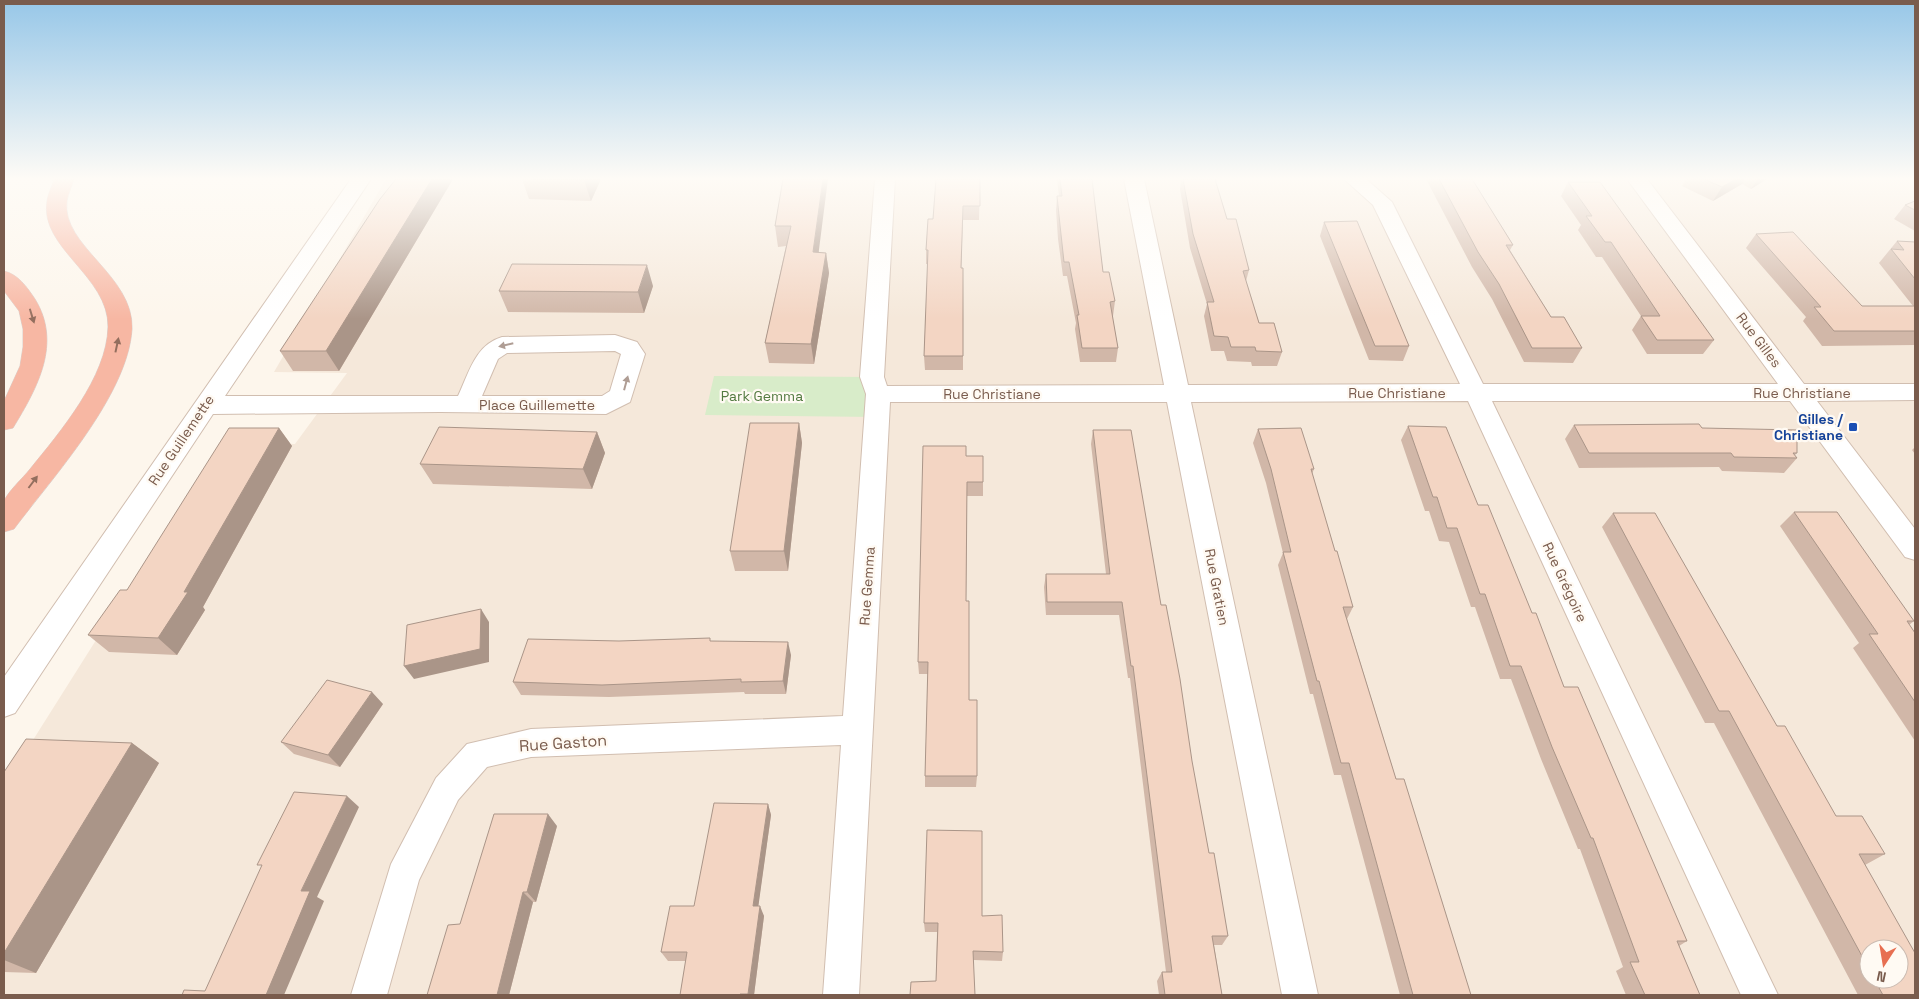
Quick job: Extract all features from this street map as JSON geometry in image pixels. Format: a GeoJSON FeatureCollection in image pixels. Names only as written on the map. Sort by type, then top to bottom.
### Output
{"type":"FeatureCollection","features":[{"type":"Feature","properties":{"kind":"highway"},"geometry":{"type":"LineString","coordinates":[[4,521],[93,400],[113,364],[119,339],[119,315],[113,294],[107,283],[74,247],[60,226]]}},
{"type":"Feature","properties":{"kind":"highway"},"geometry":{"type":"LineString","coordinates":[[4,278],[21,293],[30,309],[36,330],[36,343],[29,374],[18,398],[4,421]]}},
{"type":"Feature","properties":{"kind":"street","name":"Rue Guillemette"},"geometry":{"type":"LineString","coordinates":[[4,703],[329,226]]}},
{"type":"Feature","properties":{"kind":"street","name":"Rue Gemma"},"geometry":{"type":"LineString","coordinates":[[841,995],[878,394],[872,377],[882,226]]}},
{"type":"Feature","properties":{"kind":"street","name":"Rue Gratien"},"geometry":{"type":"LineString","coordinates":[[1143,226],[1300,995]]}},
{"type":"Feature","properties":{"kind":"street","name":"Rue Grégoire"},"geometry":{"type":"LineString","coordinates":[[1394,226],[1476,393],[1760,995]]}},
{"type":"Feature","properties":{"kind":"street","name":"Rue Gilles"},"geometry":{"type":"LineString","coordinates":[[1673,226],[1915,549]]}},
{"type":"Feature","properties":{"kind":"street","name":"Place Guillemette"},"geometry":{"type":"LineString","coordinates":[[206,405],[440,402],[466,405],[611,404],[619,399],[623,393],[633,354],[626,345],[616,343],[502,345],[488,354],[466,405]]}},
{"type":"Feature","properties":{"kind":"street","name":"Rue Christiane"},"geometry":{"type":"LineString","coordinates":[[878,394],[1915,392]]}},
{"type":"Feature","properties":{"kind":"street","name":"Rue Gaston"},"geometry":{"type":"LineString","coordinates":[[369,995],[403,876],[447,789],[478,754],[531,743],[858,730]]}},
{"type":"Feature","properties":{"kind":"shaded area"},"geometry":{"type":"Polygon","coordinates":[[[359,226],[1915,226],[1915,995],[4,995],[4,786],[221,442],[295,444],[347,373],[274,372],[359,226]]]}},
{"type":"Feature","properties":{"kind":"green space","name":"Park Gemma"},"geometry":{"type":"Polygon","coordinates":[[[714,376],[872,377],[877,417],[705,415],[714,376]]]}},
{"type":"Feature","properties":{"kind":"building"},"geometry":{"type":"Polygon","coordinates":[[[362,226],[403,226],[326,351],[280,351],[362,226]]]}},
{"type":"Feature","properties":{"kind":"building"},"geometry":{"type":"Polygon","coordinates":[[[775,226],[817,226],[813,252],[826,253],[811,344],[765,343],[791,226],[775,226]]]}},
{"type":"Feature","properties":{"kind":"building"},"geometry":{"type":"Polygon","coordinates":[[[928,226],[962,226],[961,268],[963,268],[963,356],[924,356],[928,250],[926,250],[928,226]]]}},
{"type":"Feature","properties":{"kind":"building"},"geometry":{"type":"Polygon","coordinates":[[[1060,226],[1098,226],[1103,272],[1109,272],[1115,301],[1110,302],[1118,348],[1082,348],[1077,315],[1079,315],[1069,262],[1064,262],[1060,226]]]}},
{"type":"Feature","properties":{"kind":"building"},"geometry":{"type":"Polygon","coordinates":[[[1191,226],[1238,226],[1249,270],[1243,271],[1259,323],[1274,323],[1282,352],[1256,351],[1255,347],[1231,347],[1228,337],[1214,336],[1207,302],[1214,302],[1191,226]]]}},
{"type":"Feature","properties":{"kind":"building"},"geometry":{"type":"Polygon","coordinates":[[[1325,226],[1359,226],[1409,346],[1375,346],[1325,226]]]}},
{"type":"Feature","properties":{"kind":"building"},"geometry":{"type":"Polygon","coordinates":[[[1464,226],[1501,226],[1513,245],[1506,245],[1551,317],[1564,317],[1582,348],[1532,348],[1499,284],[1478,252],[1464,226]]]}},
{"type":"Feature","properties":{"kind":"building"},"geometry":{"type":"Polygon","coordinates":[[[1593,226],[1631,226],[1714,340],[1657,340],[1641,316],[1660,316],[1611,242],[1605,242],[1593,226]]]}},
{"type":"Feature","properties":{"kind":"building"},"geometry":{"type":"Polygon","coordinates":[[[1793,232],[1862,306],[1915,306],[1915,331],[1834,331],[1814,307],[1821,307],[1756,234],[1793,232]]]}},
{"type":"Feature","properties":{"kind":"building"},"geometry":{"type":"Polygon","coordinates":[[[1897,241],[1915,242],[1915,279],[1891,249],[1904,250],[1897,241]]]}},
{"type":"Feature","properties":{"kind":"building"},"geometry":{"type":"Polygon","coordinates":[[[512,264],[647,265],[638,292],[499,291],[512,264]]]}},
{"type":"Feature","properties":{"kind":"building"},"geometry":{"type":"Polygon","coordinates":[[[750,423],[799,423],[784,551],[730,551],[750,423]]]}},
{"type":"Feature","properties":{"kind":"building"},"geometry":{"type":"Polygon","coordinates":[[[1699,424],[1702,428],[1797,430],[1797,453],[1793,453],[1797,458],[1734,457],[1731,453],[1589,453],[1574,425],[1699,424]]]}},
{"type":"Feature","properties":{"kind":"building"},"geometry":{"type":"Polygon","coordinates":[[[1408,426],[1446,427],[1478,505],[1488,505],[1532,613],[1536,613],[1564,687],[1578,687],[1687,941],[1677,941],[1700,995],[1645,995],[1630,962],[1639,962],[1593,838],[1591,838],[1552,747],[1521,666],[1510,666],[1485,594],[1480,594],[1457,528],[1447,528],[1437,497],[1433,497],[1408,426]]]}},
{"type":"Feature","properties":{"kind":"building"},"geometry":{"type":"Polygon","coordinates":[[[439,427],[597,432],[583,469],[420,464],[439,427]]]}},
{"type":"Feature","properties":{"kind":"building"},"geometry":{"type":"Polygon","coordinates":[[[229,428],[279,428],[184,592],[188,592],[158,638],[88,635],[120,590],[127,590],[229,428]]]}},
{"type":"Feature","properties":{"kind":"building"},"geometry":{"type":"Polygon","coordinates":[[[1301,428],[1314,469],[1311,469],[1353,607],[1343,607],[1396,779],[1404,779],[1471,995],[1413,995],[1349,763],[1341,763],[1283,552],[1291,552],[1271,469],[1258,429],[1301,428]]]}},
{"type":"Feature","properties":{"kind":"building"},"geometry":{"type":"Polygon","coordinates":[[[1093,430],[1131,430],[1161,605],[1166,605],[1209,853],[1214,853],[1228,936],[1212,936],[1222,995],[1165,995],[1162,972],[1172,972],[1133,666],[1131,666],[1122,602],[1047,602],[1046,574],[1110,574],[1093,430]]]}},
{"type":"Feature","properties":{"kind":"building"},"geometry":{"type":"Polygon","coordinates":[[[923,446],[966,446],[966,456],[983,456],[983,482],[967,482],[966,601],[969,601],[969,700],[977,700],[977,776],[925,776],[928,662],[918,662],[923,446]]]}},
{"type":"Feature","properties":{"kind":"building"},"geometry":{"type":"Polygon","coordinates":[[[1794,512],[1837,512],[1914,621],[1907,621],[1915,633],[1915,702],[1869,634],[1878,634],[1794,512]]]}},
{"type":"Feature","properties":{"kind":"building"},"geometry":{"type":"Polygon","coordinates":[[[1613,513],[1655,513],[1777,726],[1785,726],[1836,816],[1862,816],[1885,854],[1859,854],[1907,939],[1859,939],[1859,951],[1729,711],[1719,711],[1613,513]]]}},
{"type":"Feature","properties":{"kind":"building"},"geometry":{"type":"Polygon","coordinates":[[[481,609],[480,649],[404,666],[407,625],[481,609]]]}},
{"type":"Feature","properties":{"kind":"building"},"geometry":{"type":"Polygon","coordinates":[[[710,638],[710,641],[788,642],[783,681],[741,682],[741,679],[602,685],[513,682],[528,639],[619,641],[710,638]]]}},
{"type":"Feature","properties":{"kind":"building"},"geometry":{"type":"Polygon","coordinates":[[[327,680],[372,692],[328,755],[281,742],[327,680]]]}},
{"type":"Feature","properties":{"kind":"building"},"geometry":{"type":"Polygon","coordinates":[[[26,739],[132,743],[4,953],[4,772],[26,739]]]}},
{"type":"Feature","properties":{"kind":"building"},"geometry":{"type":"Polygon","coordinates":[[[294,792],[347,796],[301,891],[310,891],[266,995],[182,995],[184,990],[205,991],[262,865],[257,865],[294,792]]]}},
{"type":"Feature","properties":{"kind":"building"},"geometry":{"type":"Polygon","coordinates":[[[714,803],[768,804],[753,906],[760,906],[748,994],[680,995],[687,952],[661,952],[670,906],[694,906],[714,803]]]}},
{"type":"Feature","properties":{"kind":"building"},"geometry":{"type":"Polygon","coordinates":[[[494,814],[548,814],[527,892],[523,892],[497,995],[427,995],[448,925],[460,924],[494,814]]]}},
{"type":"Feature","properties":{"kind":"building"},"geometry":{"type":"Polygon","coordinates":[[[927,830],[982,831],[982,916],[1002,915],[1003,952],[973,951],[975,995],[910,995],[911,982],[936,981],[938,923],[924,923],[927,830]]]}},
{"type":"Feature","properties":{"kind":"building"},"geometry":{"type":"Polygon","coordinates":[[[1909,942],[1915,953],[1915,995],[1883,995],[1880,989],[1909,989],[1909,942]]]}},
{"type":"Feature","properties":{"kind":"place","name":"Gilles / Christiane"},"geometry":{"type":"Point","coordinates":[1853,427]}}]}
